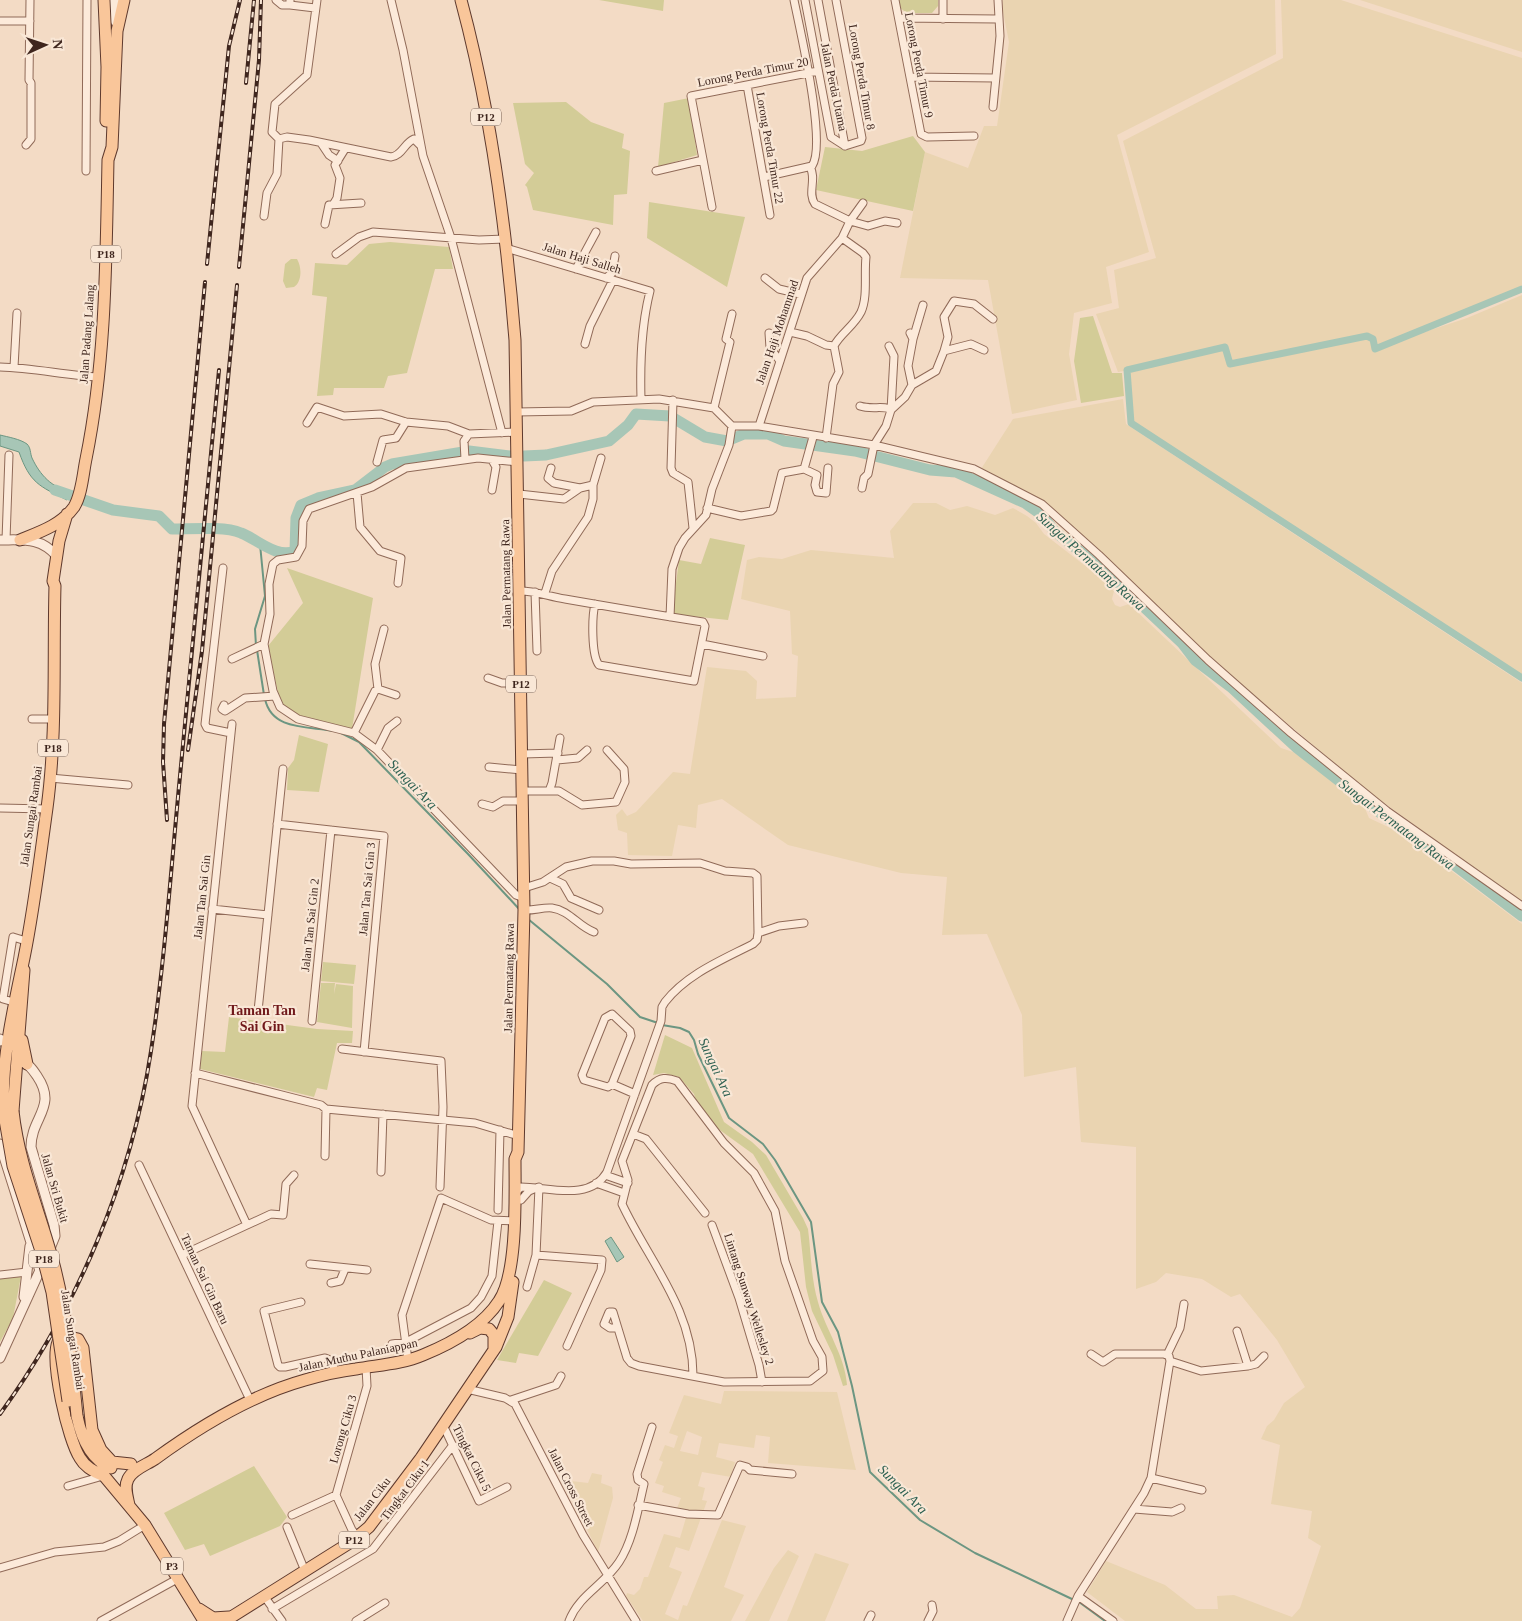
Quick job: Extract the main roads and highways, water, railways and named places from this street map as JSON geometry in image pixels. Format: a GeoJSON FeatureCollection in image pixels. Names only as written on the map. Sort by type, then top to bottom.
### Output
{"type":"FeatureCollection","features":[{"type":"Feature","properties":{"kind":"main road","name":"Jalan Padang Lalang"},"geometry":{"type":"LineString","coordinates":[[104,0],[107,66],[105,149],[108,160]]}},
{"type":"Feature","properties":{"kind":"main road","name":"Jalan Padang Lalang"},"geometry":{"type":"LineString","coordinates":[[64,544],[72,508],[79,493],[95,406],[104,316],[108,160],[112,147],[116,31],[124,0]]}},
{"type":"Feature","properties":{"kind":"main road","name":"Jalan Permatang Rawa"},"geometry":{"type":"LineString","coordinates":[[461,0],[486,116],[506,243],[515,340],[519,494],[524,893],[518,1152],[521,1160],[518,1248],[510,1304],[506,1322],[492,1352]]}},
{"type":"Feature","properties":{"kind":"main road"},"geometry":{"type":"LineString","coordinates":[[20,540],[49,528],[72,508]]}},
{"type":"Feature","properties":{"kind":"main road","name":"Jalan Sungai Rambai"},"geometry":{"type":"LineString","coordinates":[[8,1112],[13,1095],[15,1062],[25,985],[24,959],[26,941],[50,778],[54,718],[54,581],[57,556],[72,508]]}},
{"type":"Feature","properties":{"kind":"main road","name":"Jalan Sungai Rambai"},"geometry":{"type":"LineString","coordinates":[[55,586],[59,582],[64,544]]}},
{"type":"Feature","properties":{"kind":"main road","name":"Jalan Sungai Rambai"},"geometry":{"type":"LineString","coordinates":[[24,959],[16,984],[1,1077],[1,1092],[21,1162],[44,1230],[60,1290],[77,1416],[85,1448],[104,1476],[129,1505]]}},
{"type":"Feature","properties":{"kind":"main road"},"geometry":{"type":"LineString","coordinates":[[0,1040],[16,984]]}},
{"type":"Feature","properties":{"kind":"main road"},"geometry":{"type":"LineString","coordinates":[[21,1016],[22,1042],[27,1064]]}},
{"type":"Feature","properties":{"kind":"main road"},"geometry":{"type":"LineString","coordinates":[[8,1112],[6,1070],[9,1064],[15,1062]]}},
{"type":"Feature","properties":{"kind":"main road","name":"Jalan Permatang Rawa"},"geometry":{"type":"LineString","coordinates":[[496,1305],[504,1291],[508,1277],[513,1220],[519,1193]]}},
{"type":"Feature","properties":{"kind":"main road"},"geometry":{"type":"LineString","coordinates":[[496,1305],[496,1312],[501,1314],[505,1312],[510,1304]]}},
{"type":"Feature","properties":{"kind":"main road","name":"Jalan Muthu Palaniappan"},"geometry":{"type":"LineString","coordinates":[[129,1505],[126,1487],[131,1475],[166,1449],[251,1402],[289,1385],[336,1372],[423,1356],[460,1336],[496,1305]]}},
{"type":"Feature","properties":{"kind":"main road"},"geometry":{"type":"LineString","coordinates":[[460,1336],[480,1328],[489,1329],[494,1335],[492,1352]]}},
{"type":"Feature","properties":{"kind":"main road"},"geometry":{"type":"LineString","coordinates":[[104,1476],[87,1467],[80,1459],[70,1438],[55,1358],[58,1342],[65,1336],[78,1339],[83,1348],[92,1430],[96,1442],[112,1462],[131,1464]]}},
{"type":"Feature","properties":{"kind":"main road","name":"Jalan Ciku"},"geometry":{"type":"LineString","coordinates":[[227,1619],[358,1537],[390,1499],[444,1425],[492,1352]]}},
{"type":"Feature","properties":{"kind":"main road","name":"Jalan Muthu Palaniappan"},"geometry":{"type":"LineString","coordinates":[[85,1448],[101,1462],[116,1468],[131,1464],[152,1453],[166,1449]]}},
{"type":"Feature","properties":{"kind":"main road","name":"P3"},"geometry":{"type":"LineString","coordinates":[[129,1505],[145,1525],[198,1608],[204,1621]]}},
{"type":"Feature","properties":{"kind":"main road"},"geometry":{"type":"LineString","coordinates":[[198,1608],[214,1618],[227,1619]]}},
{"type":"Feature","properties":{"kind":"waterway"},"geometry":{"type":"LineString","coordinates":[[1522,289],[1375,349],[1373,339],[1367,336],[1230,364],[1225,347],[1127,370],[1131,423],[1522,678]]}},
{"type":"Feature","properties":{"kind":"waterway","name":"Sungai Permatang Rawa"},"geometry":{"type":"LineString","coordinates":[[524,456],[546,455],[609,441],[628,425],[636,414],[670,416],[705,437],[727,441],[744,434],[768,434],[784,441],[855,451],[930,470],[956,472],[1025,503],[1042,515],[1054,531],[1109,574],[1182,643],[1195,660],[1231,687],[1297,748],[1397,826],[1448,860],[1522,916]]}},
{"type":"Feature","properties":{"kind":"waterway","name":"Sungai Permatang Rawa"},"geometry":{"type":"LineString","coordinates":[[55,490],[113,510],[159,516],[172,529],[207,528],[234,531],[274,550],[288,553],[295,551],[296,518],[301,505],[318,498],[355,490],[385,467],[392,464],[469,451],[510,456]]}},
{"type":"Feature","properties":{"kind":"waterway","name":"Sungai Ara"},"geometry":{"type":"LineString","coordinates":[[256,646],[255,629],[265,596],[260,544]]}},
{"type":"Feature","properties":{"kind":"waterway","name":"Sungai Ara"},"geometry":{"type":"LineString","coordinates":[[257,650],[264,695]]}},
{"type":"Feature","properties":{"kind":"waterway","name":"Sungai Ara"},"geometry":{"type":"LineString","coordinates":[[265,699],[275,717],[283,722],[334,731]]}},
{"type":"Feature","properties":{"kind":"waterway","name":"Sungai Ara"},"geometry":{"type":"LineString","coordinates":[[341,733],[359,742],[520,910]]}},
{"type":"Feature","properties":{"kind":"waterway","name":"Sungai Ara"},"geometry":{"type":"LineString","coordinates":[[528,919],[607,984],[640,1017],[658,1023]]}},
{"type":"Feature","properties":{"kind":"waterway","name":"Sungai Ara"},"geometry":{"type":"LineString","coordinates":[[662,1025],[680,1028],[689,1032],[729,1118],[763,1144],[775,1160],[811,1222],[822,1302],[838,1332],[852,1386],[870,1472],[920,1520],[975,1553],[1074,1600]]}},
{"type":"Feature","properties":{"kind":"waterway","name":"Sungai Ara"},"geometry":{"type":"LineString","coordinates":[[1079,1602],[1105,1621]]}},
{"type":"Feature","properties":{"kind":"railway"},"geometry":{"type":"LineString","coordinates":[[207,264],[229,46],[240,0]]}},
{"type":"Feature","properties":{"kind":"railway"},"geometry":{"type":"LineString","coordinates":[[246,83],[254,0]]}},
{"type":"Feature","properties":{"kind":"railway"},"geometry":{"type":"LineString","coordinates":[[239,267],[259,60],[261,0]]}},
{"type":"Feature","properties":{"kind":"railway"},"geometry":{"type":"LineString","coordinates":[[167,820],[163,762],[164,724],[205,282]]}},
{"type":"Feature","properties":{"kind":"railway"},"geometry":{"type":"LineString","coordinates":[[188,750],[202,651],[237,285]]}},
{"type":"Feature","properties":{"kind":"railway"},"geometry":{"type":"LineString","coordinates":[[0,1414],[28,1373],[53,1331],[97,1242],[130,1148],[142,1100],[156,1017],[164,948],[219,370]]}},
{"type":"Feature","properties":{"kind":"district","name":"Taman Tan Sai Gin"},"geometry":{"type":"Point","coordinates":[262,1018]}}]}
